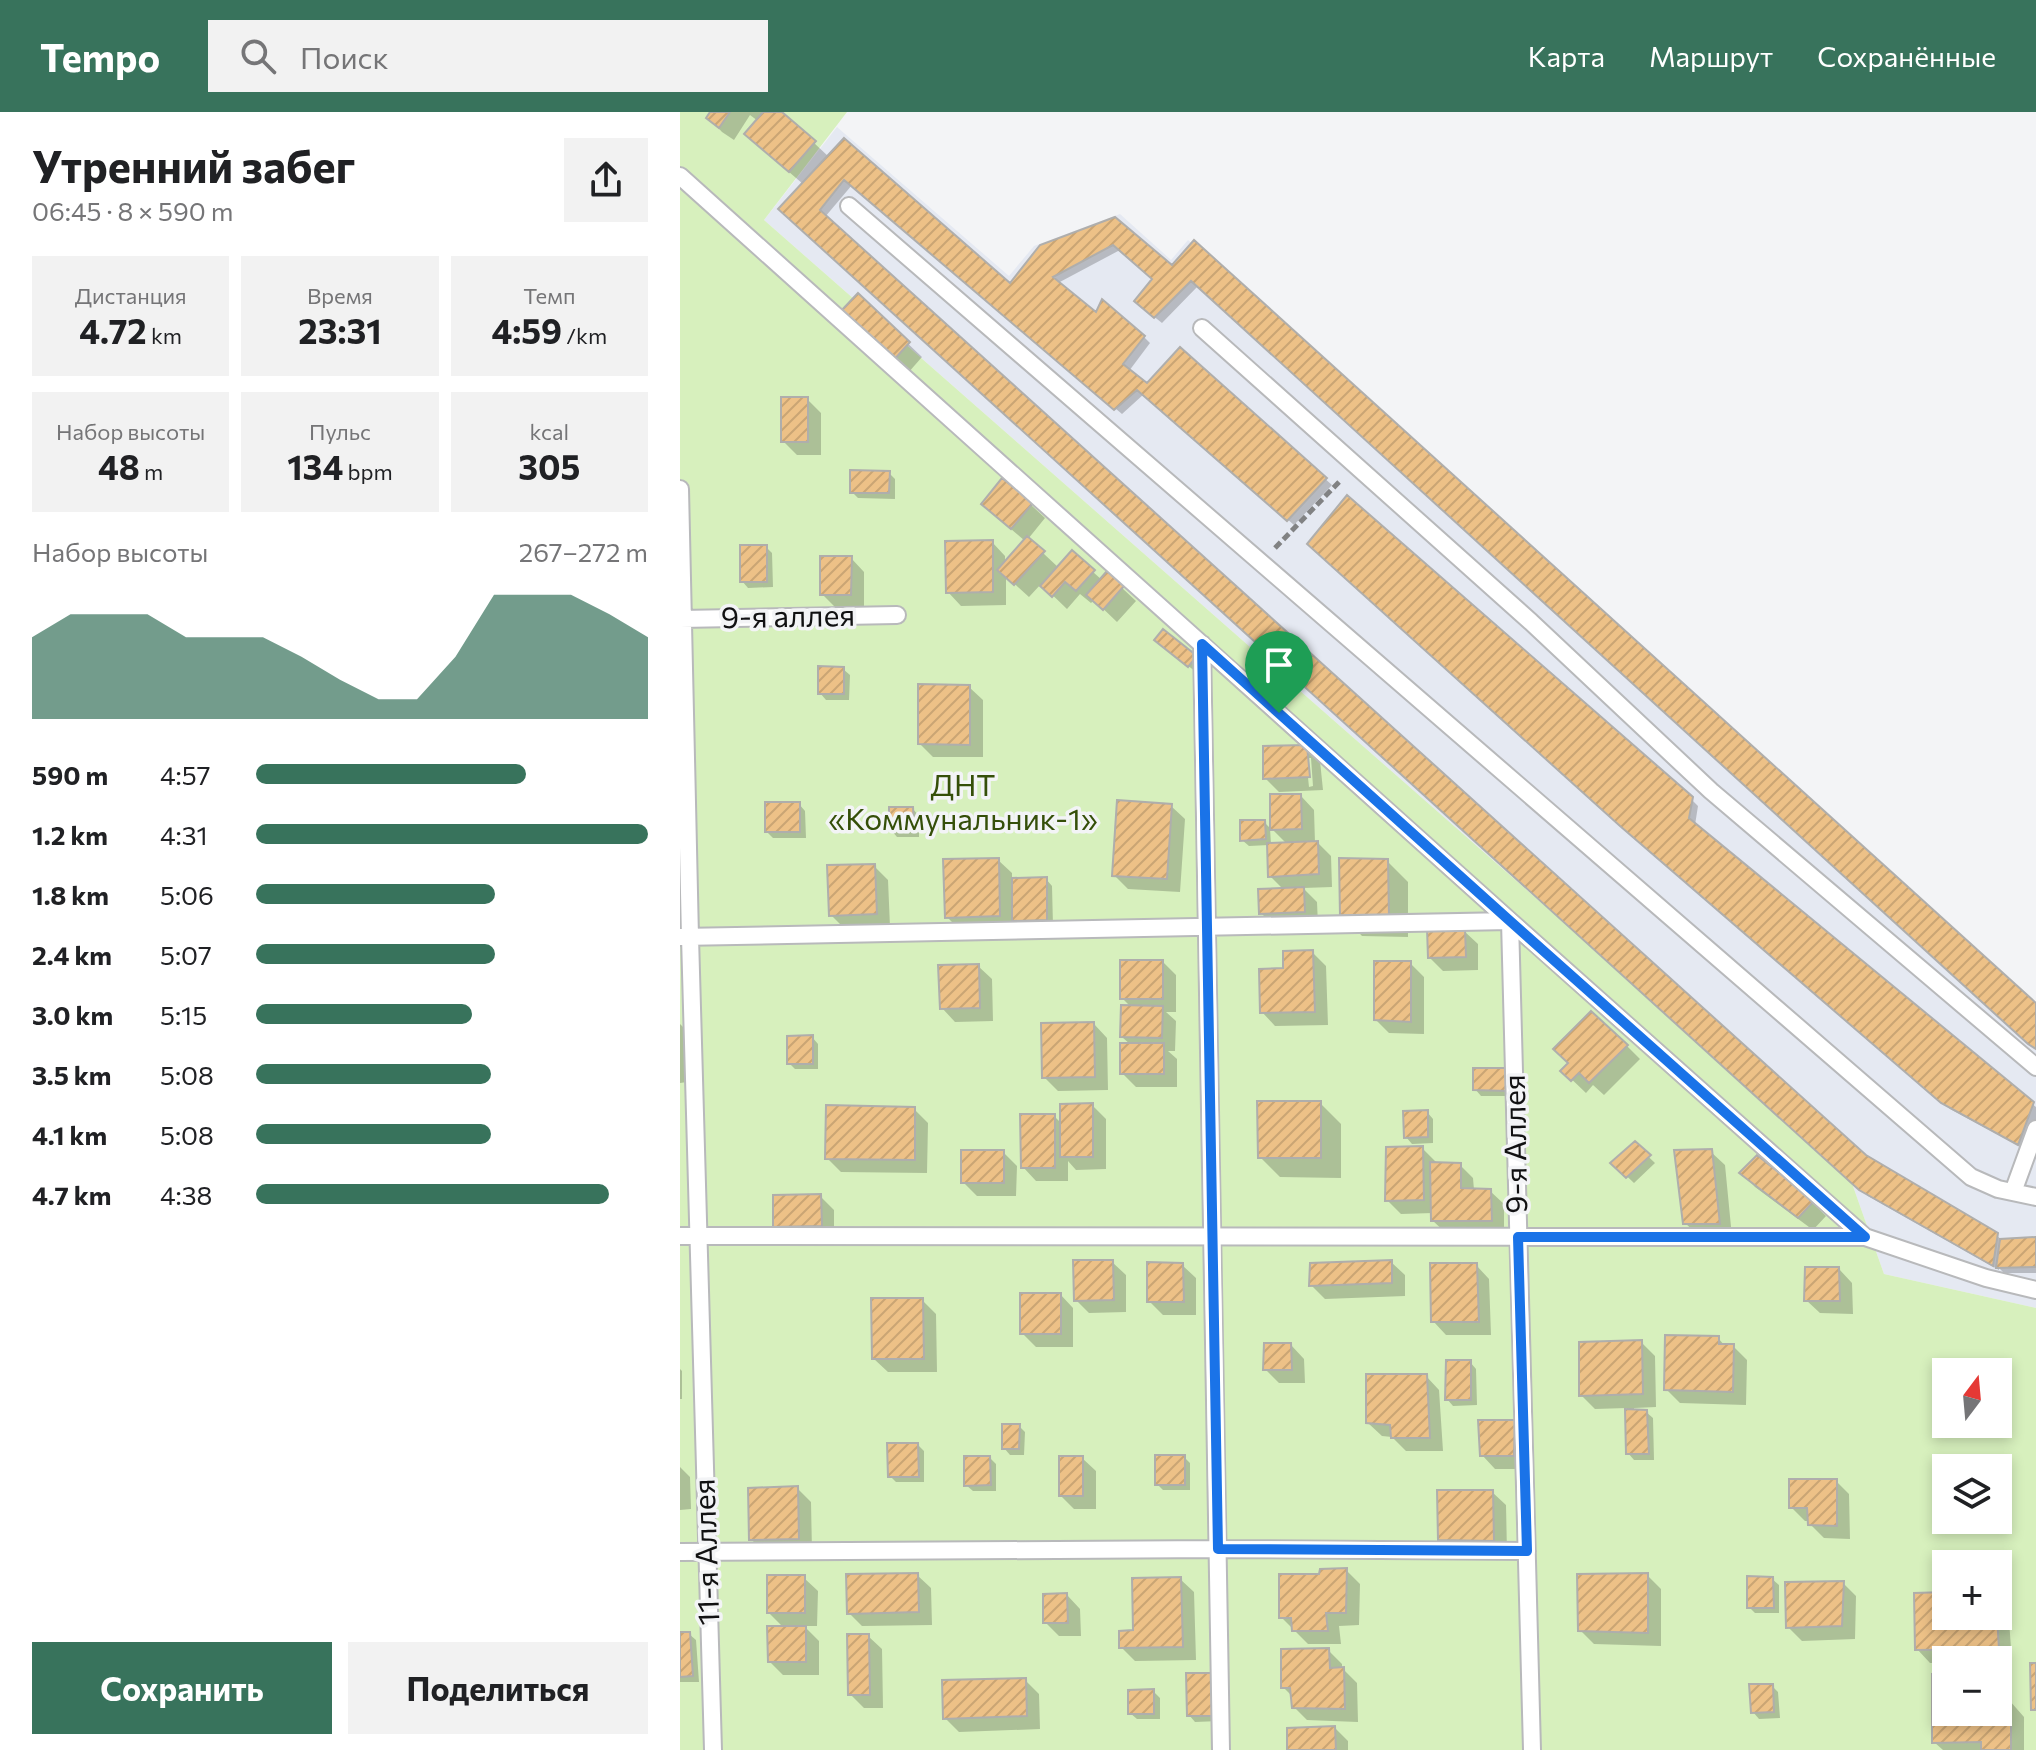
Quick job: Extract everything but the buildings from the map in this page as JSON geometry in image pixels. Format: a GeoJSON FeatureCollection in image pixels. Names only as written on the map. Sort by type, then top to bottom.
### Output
{"type":"FeatureCollection","features":[{"type":"Feature","properties":{"kind":"lane"},"geometry":{"type":"LineString","coordinates":[[680,176],[1865,1237]]}},
{"type":"Feature","properties":{"kind":"lane"},"geometry":{"type":"LineString","coordinates":[[849,206],[1971,1177],[1998,1189],[2036,1197]]}},
{"type":"Feature","properties":{"kind":"lane"},"geometry":{"type":"LineString","coordinates":[[1202,328],[1531,622],[1711,791],[2036,1067]]}},
{"type":"Feature","properties":{"kind":"lane","name":"11-я Аллея"},"geometry":{"type":"LineString","coordinates":[[680,489],[685,937],[698,1236],[713,1750]]}},
{"type":"Feature","properties":{"kind":"lane","name":"9-я аллея"},"geometry":{"type":"LineString","coordinates":[[681,619],[897,615]]}},
{"type":"Feature","properties":{"kind":"lane"},"geometry":{"type":"LineString","coordinates":[[1202,644],[1221,1750]]}},
{"type":"Feature","properties":{"kind":"lane"},"geometry":{"type":"LineString","coordinates":[[685,937],[1510,921]]}},
{"type":"Feature","properties":{"kind":"lane","name":"9-я Аллея"},"geometry":{"type":"LineString","coordinates":[[1510,921],[1532,1750]]}},
{"type":"Feature","properties":{"kind":"lane"},"geometry":{"type":"LineString","coordinates":[[2013,1192],[2036,1129]]}},
{"type":"Feature","properties":{"kind":"lane"},"geometry":{"type":"LineString","coordinates":[[680,1236],[1865,1237],[1986,1278],[2036,1290]]}},
{"type":"Feature","properties":{"kind":"lane"},"geometry":{"type":"LineString","coordinates":[[680,1552],[1527,1551]]}},
{"type":"Feature","properties":{"kind":"path"},"geometry":{"type":"LineString","coordinates":[[1261,562],[1355,465]]}},
{"type":"Feature","properties":{"kind":"shaded area"},"geometry":{"type":"Polygon","coordinates":[[[837,127],[1009,276],[1034,246],[1120,214],[1171,260],[1188,240],[2036,1003],[2036,1308],[1884,1274],[1848,1172],[764,220],[837,127]]]}},
{"type":"Feature","properties":{"kind":"green space","name":"ДНТ «Коммунальник-1»"},"geometry":{"type":"Polygon","coordinates":[[[680,112],[847,112],[764,220],[1848,1172],[1884,1274],[2036,1308],[2036,1750],[680,1750],[680,112]]]}},
{"type":"Feature","properties":{"kind":"route"},"geometry":{"type":"LineString","coordinates":[[1202,644],[1279,713],[1865,1237],[1518,1237],[1527,1551],[1218,1549],[1202,644]]}}]}
